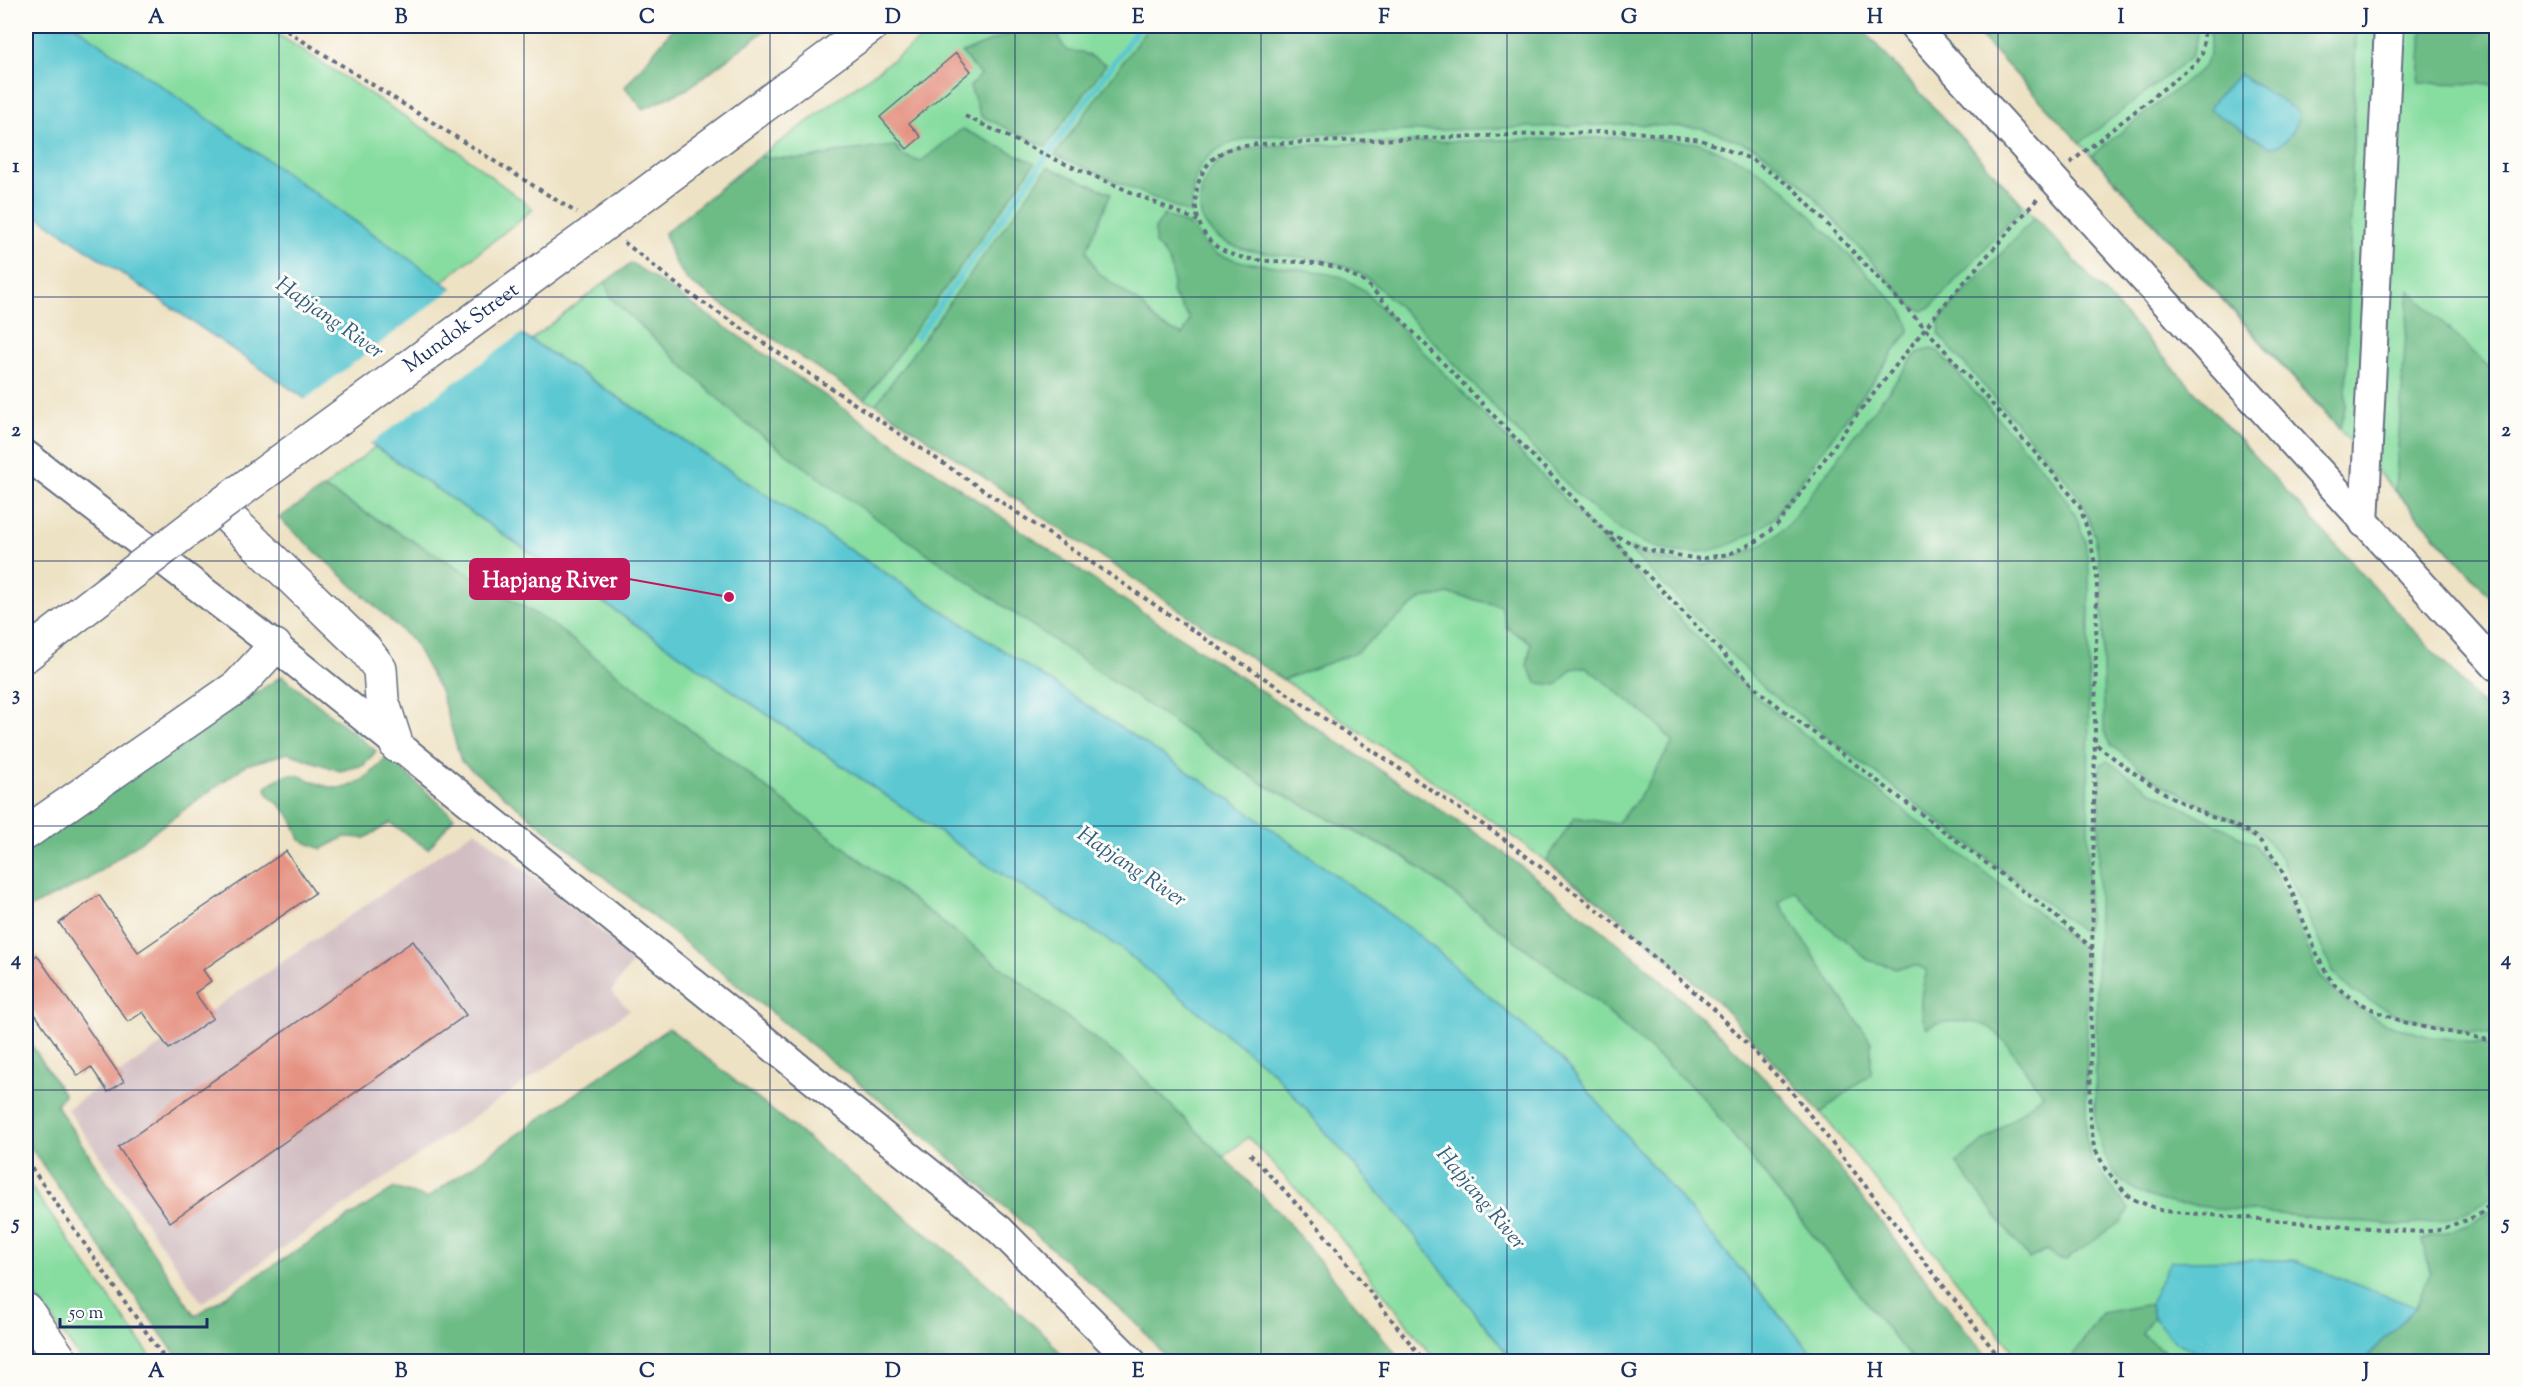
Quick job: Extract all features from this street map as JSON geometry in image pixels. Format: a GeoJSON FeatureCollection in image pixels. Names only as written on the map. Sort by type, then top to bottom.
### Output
{"type":"FeatureCollection","features":[{"type":"Feature","properties":{"kind":"main road","name":"Mundok Street"},"geometry":{"type":"LineString","coordinates":[[26,655],[218,507],[871,26]]}},
{"type":"Feature","properties":{"kind":"main road"},"geometry":{"type":"LineString","coordinates":[[218,507],[365,649],[380,669],[382,700],[397,746]]}},
{"type":"Feature","properties":{"kind":"main road"},"geometry":{"type":"LineString","coordinates":[[26,833],[238,687],[275,646]]}},
{"type":"Feature","properties":{"kind":"main road"},"geometry":{"type":"LineString","coordinates":[[26,1310],[62,1362]]}},
{"type":"Feature","properties":{"kind":"street"},"geometry":{"type":"LineString","coordinates":[[1914,26],[2496,666]]}},
{"type":"Feature","properties":{"kind":"street"},"geometry":{"type":"LineString","coordinates":[[2364,523],[2389,26]]}},
{"type":"Feature","properties":{"kind":"street"},"geometry":{"type":"LineString","coordinates":[[26,455],[275,646],[1000,1230],[1132,1362]]}},
{"type":"Feature","properties":{"kind":"path"},"geometry":{"type":"LineString","coordinates":[[279,26],[561,205],[1497,834],[1622,930],[1714,1009],[1792,1092],[2002,1362]]}},
{"type":"Feature","properties":{"kind":"path"},"geometry":{"type":"LineString","coordinates":[[1605,532],[1648,550],[1699,559],[1729,554],[1759,540],[1780,522],[1846,429],[1937,313],[2033,205],[2053,178],[2092,143],[2185,73],[2202,54],[2205,26]]}},
{"type":"Feature","properties":{"kind":"path"},"geometry":{"type":"LineString","coordinates":[[964,116],[1052,158],[1199,221]]}},
{"type":"Feature","properties":{"kind":"path"},"geometry":{"type":"LineString","coordinates":[[2093,949],[2050,912],[1761,693],[1367,284],[1341,269],[1245,258],[1220,249],[1203,234],[1195,190],[1207,166],[1226,150],[1258,144],[1627,131],[1701,140],[1751,159],[1792,188],[1926,329],[2060,481],[2080,507],[2090,538],[2097,575],[2096,744],[2093,949],[2090,1118],[2094,1147],[2106,1170],[2130,1198],[2163,1211],[2420,1232],[2439,1230],[2469,1219],[2480,1214],[2496,1198]]}},
{"type":"Feature","properties":{"kind":"path"},"geometry":{"type":"LineString","coordinates":[[2096,744],[2155,788],[2200,812],[2242,829],[2260,841],[2276,863],[2294,897],[2322,966],[2334,984],[2346,995],[2390,1019],[2432,1031],[2496,1042]]}},
{"type":"Feature","properties":{"kind":"path"},"geometry":{"type":"LineString","coordinates":[[1250,1154],[1321,1230],[1425,1362]]}},
{"type":"Feature","properties":{"kind":"path"},"geometry":{"type":"LineString","coordinates":[[26,1160],[167,1362]]}},
{"type":"Feature","properties":{"kind":"shaded area"},"geometry":{"type":"Polygon","coordinates":[[[475,830],[635,959],[611,992],[630,1010],[202,1303],[67,1109],[475,830]]]}},
{"type":"Feature","properties":{"kind":"green space"},"geometry":{"type":"Polygon","coordinates":[[[75,26],[265,26],[457,150],[533,209],[442,282],[75,26]]]}},
{"type":"Feature","properties":{"kind":"green space"},"geometry":{"type":"Polygon","coordinates":[[[675,26],[771,26],[687,89],[643,109],[625,87],[675,26]]]}},
{"type":"Feature","properties":{"kind":"green space"},"geometry":{"type":"Polygon","coordinates":[[[939,26],[1859,26],[2496,720],[2496,1361],[2021,1361],[1821,1113],[1719,1003],[1624,921],[1501,827],[876,404],[865,400],[688,281],[673,259],[665,233],[744,168],[939,26]]]}},
{"type":"Feature","properties":{"kind":"green space"},"geometry":{"type":"Polygon","coordinates":[[[1027,26],[1060,26],[1059,39],[1067,51],[1082,52],[1106,64],[1046,147],[981,116],[970,87],[980,75],[962,53],[1027,26]]]}},
{"type":"Feature","properties":{"kind":"green space"},"geometry":{"type":"Polygon","coordinates":[[[1149,26],[1859,26],[2019,201],[2021,209],[1932,306],[1923,311],[1912,306],[1801,183],[1757,148],[1702,128],[1631,124],[1259,136],[1227,145],[1206,159],[1195,181],[1191,214],[1055,155],[1149,26]]]}},
{"type":"Feature","properties":{"kind":"green space"},"geometry":{"type":"Polygon","coordinates":[[[1971,26],[2496,26],[2496,603],[2116,182],[1971,26]]]}},
{"type":"Feature","properties":{"kind":"green space"},"geometry":{"type":"Polygon","coordinates":[[[1971,26],[2197,26],[2196,42],[2190,58],[2080,143],[1971,26]]]}},
{"type":"Feature","properties":{"kind":"green space"},"geometry":{"type":"Polygon","coordinates":[[[2210,26],[2356,26],[2346,404],[2340,428],[2092,155],[2203,68],[2210,55],[2210,26]]]}},
{"type":"Feature","properties":{"kind":"green space"},"geometry":{"type":"Polygon","coordinates":[[[2422,26],[2496,26],[2496,84],[2419,83],[2422,26]]]}},
{"type":"Feature","properties":{"kind":"green space"},"geometry":{"type":"Polygon","coordinates":[[[962,129],[1035,163],[865,400],[688,281],[673,259],[665,233],[759,157],[806,159],[845,151],[896,146],[902,155],[920,162],[962,129]]]}},
{"type":"Feature","properties":{"kind":"green space"},"geometry":{"type":"Polygon","coordinates":[[[1626,137],[1700,143],[1749,164],[1787,191],[1901,309],[1908,322],[1909,331],[1774,518],[1734,543],[1697,552],[1663,549],[1631,536],[1600,515],[1571,489],[1427,335],[1371,281],[1352,269],[1329,262],[1237,247],[1219,238],[1205,224],[1201,215],[1201,195],[1214,166],[1229,154],[1260,146],[1626,137]]]}},
{"type":"Feature","properties":{"kind":"green space"},"geometry":{"type":"Polygon","coordinates":[[[1048,167],[1111,193],[1087,250],[1096,271],[1142,305],[1160,325],[1183,335],[1190,319],[1172,293],[1171,266],[1165,254],[1155,244],[1155,229],[1164,215],[1191,226],[1205,245],[1216,254],[1243,262],[1315,271],[1342,277],[1364,290],[1751,693],[2083,948],[2087,959],[2086,1138],[2092,1162],[2129,1209],[2122,1221],[2066,1260],[2056,1258],[2046,1250],[2029,1259],[1956,1163],[2043,1095],[2008,1045],[1988,1027],[1981,1024],[1951,1022],[1927,1028],[1921,1006],[1927,970],[1918,966],[1896,968],[1868,960],[1822,921],[1795,891],[1779,903],[1871,1042],[1871,1073],[1821,1113],[1719,1003],[1624,921],[1546,861],[1575,817],[1616,824],[1639,798],[1673,742],[1657,724],[1586,667],[1571,669],[1557,685],[1537,683],[1527,666],[1531,643],[1507,628],[1501,606],[1450,594],[1421,599],[1355,653],[1283,680],[876,404],[1048,167]]]}},
{"type":"Feature","properties":{"kind":"green space"},"geometry":{"type":"Polygon","coordinates":[[[2035,217],[2496,720],[2496,1035],[2440,1026],[2397,1015],[2351,991],[2333,972],[2280,856],[2263,835],[2158,782],[2112,746],[2104,731],[2102,576],[2095,537],[2083,503],[2064,477],[1939,335],[1940,319],[2035,217]]]}},
{"type":"Feature","properties":{"kind":"green space"},"geometry":{"type":"Polygon","coordinates":[[[632,263],[1064,560],[1499,849],[1632,954],[1710,1025],[1784,1098],[1990,1361],[1913,1361],[1701,1095],[1595,1001],[1406,858],[1263,784],[855,504],[741,420],[611,298],[605,282],[632,263]]]}},
{"type":"Feature","properties":{"kind":"green space"},"geometry":{"type":"Polygon","coordinates":[[[605,282],[611,298],[741,420],[1263,784],[1406,858],[1595,1001],[1701,1095],[1913,1361],[1819,1361],[1560,1058],[1421,937],[1231,800],[531,340],[605,282]]]}},
{"type":"Feature","properties":{"kind":"green space"},"geometry":{"type":"Polygon","coordinates":[[[2409,290],[2496,374],[2496,603],[2395,490],[2409,290]]]}},
{"type":"Feature","properties":{"kind":"green space"},"geometry":{"type":"Polygon","coordinates":[[[1931,349],[1938,351],[2056,484],[2075,514],[2085,540],[2089,571],[2088,921],[2082,931],[1764,688],[1630,550],[1632,548],[1653,557],[1674,562],[1712,563],[1731,559],[1768,541],[1786,527],[1917,353],[1931,349]]]}},
{"type":"Feature","properties":{"kind":"green space"},"geometry":{"type":"Polygon","coordinates":[[[375,447],[989,866],[1119,947],[1274,1073],[1400,1217],[1513,1361],[1436,1361],[1335,1231],[1248,1137],[1223,1157],[1133,1068],[549,622],[324,488],[375,447]]]}},
{"type":"Feature","properties":{"kind":"green space"},"geometry":{"type":"Polygon","coordinates":[[[324,488],[549,622],[1133,1068],[1281,1214],[1402,1361],[1169,1361],[1138,1325],[936,1146],[461,761],[441,693],[413,641],[279,518],[324,488]]]}},
{"type":"Feature","properties":{"kind":"green space"},"geometry":{"type":"Polygon","coordinates":[[[282,676],[376,751],[364,765],[340,771],[288,753],[246,765],[89,879],[29,908],[26,903],[26,843],[282,676]]]}},
{"type":"Feature","properties":{"kind":"green space"},"geometry":{"type":"Polygon","coordinates":[[[387,756],[454,817],[428,849],[390,823],[365,838],[345,837],[322,849],[300,840],[290,816],[267,792],[266,788],[277,779],[287,775],[304,777],[330,787],[348,787],[367,777],[387,756]]]}},
{"type":"Feature","properties":{"kind":"green space"},"geometry":{"type":"Polygon","coordinates":[[[2107,761],[2155,793],[2255,844],[2277,877],[2320,977],[2341,998],[2384,1023],[2427,1036],[2481,1043],[2496,1049],[2495,1194],[2470,1210],[2444,1220],[2388,1225],[2176,1204],[2142,1194],[2118,1177],[2103,1152],[2095,1117],[2100,769],[2101,764],[2107,761]]]}},
{"type":"Feature","properties":{"kind":"green space"},"geometry":{"type":"Polygon","coordinates":[[[669,1028],[963,1263],[1046,1336],[1067,1361],[180,1361],[26,1141],[26,1036],[64,1095],[56,1105],[195,1316],[394,1188],[427,1198],[669,1028]]]}},
{"type":"Feature","properties":{"kind":"green space"},"geometry":{"type":"Polygon","coordinates":[[[26,1180],[154,1361],[82,1361],[26,1282],[26,1180]]]}},
{"type":"Feature","properties":{"kind":"green space"},"geometry":{"type":"Polygon","coordinates":[[[2496,1207],[2496,1361],[2362,1362],[2416,1307],[2430,1272],[2422,1239],[2469,1225],[2496,1207]]]}},
{"type":"Feature","properties":{"kind":"green space"},"geometry":{"type":"Polygon","coordinates":[[[2150,1304],[2153,1316],[2142,1334],[2176,1361],[2080,1361],[2074,1354],[2102,1313],[2150,1304]]]}},
{"type":"Feature","properties":{"kind":"water"},"geometry":{"type":"Polygon","coordinates":[[[26,26],[75,26],[442,282],[1231,800],[1421,937],[1560,1058],[1819,1361],[1513,1361],[1400,1217],[1274,1073],[1119,947],[989,866],[26,208],[26,26]]]}},
{"type":"Feature","properties":{"kind":"water"},"geometry":{"type":"Polygon","coordinates":[[[2239,74],[2297,111],[2297,123],[2291,134],[2276,146],[2270,147],[2210,110],[2212,103],[2239,74]]]}},
{"type":"Feature","properties":{"kind":"water"},"geometry":{"type":"Polygon","coordinates":[[[2291,1260],[2416,1307],[2362,1362],[2220,1361],[2175,1342],[2153,1316],[2150,1304],[2170,1261],[2291,1260]]]}},
{"type":"Feature","properties":{"kind":"pier"},"geometry":{"type":"Polygon","coordinates":[[[455,287],[524,332],[368,445],[303,401],[455,287]]]}},
{"type":"Feature","properties":{"kind":"building"},"geometry":{"type":"Polygon","coordinates":[[[956,53],[971,71],[909,123],[921,137],[907,149],[880,117],[956,53]]]}},
{"type":"Feature","properties":{"kind":"building"},"geometry":{"type":"Polygon","coordinates":[[[286,851],[315,893],[203,970],[211,981],[195,993],[213,1018],[169,1049],[143,1012],[128,1022],[59,923],[99,895],[138,952],[286,851]]]}},
{"type":"Feature","properties":{"kind":"building"},"geometry":{"type":"Polygon","coordinates":[[[413,941],[466,1015],[170,1222],[118,1147],[413,941]]]}},
{"type":"Feature","properties":{"kind":"building"},"geometry":{"type":"Polygon","coordinates":[[[37,955],[124,1081],[108,1092],[91,1067],[78,1076],[26,1001],[26,963],[37,955]]]}},
{"type":"Feature","properties":{"kind":"waterway"},"geometry":{"type":"LineString","coordinates":[[917,337],[1140,26]]}},
{"type":"Feature","properties":{"kind":"place","name":"Hapjang River"},"geometry":{"type":"Point","coordinates":[729,597]}}]}
